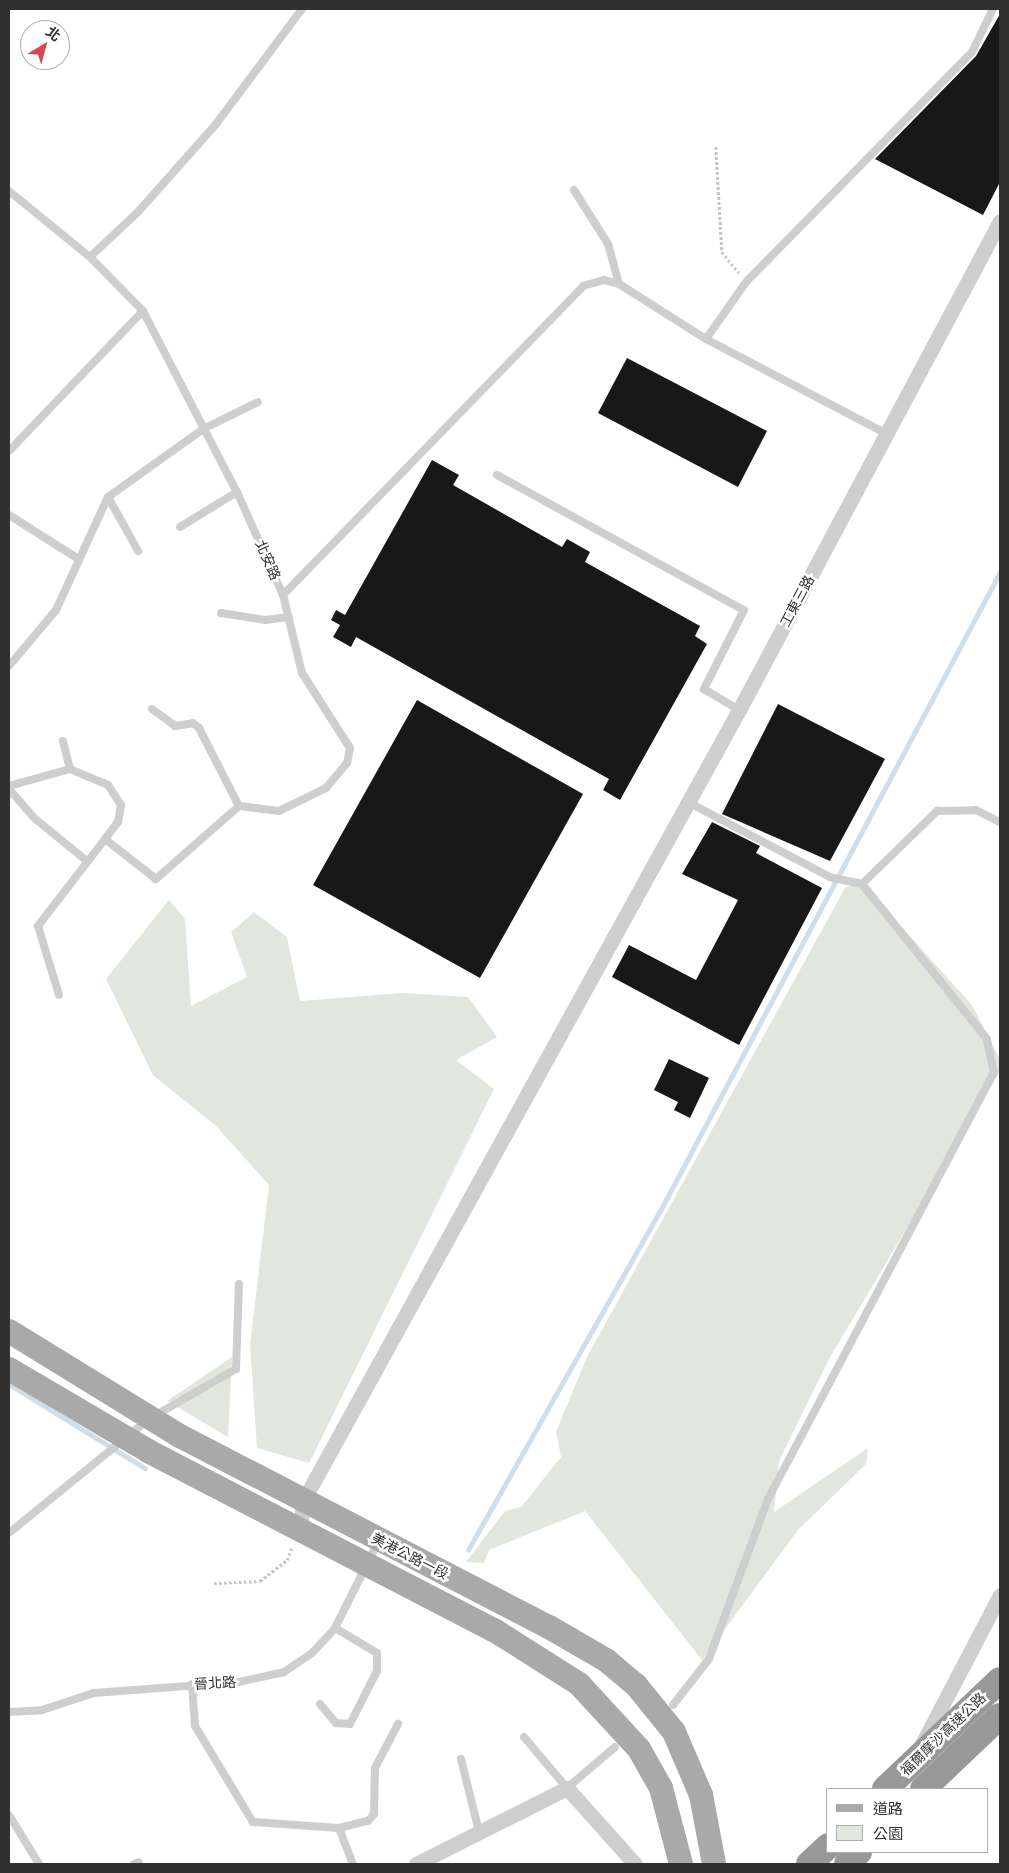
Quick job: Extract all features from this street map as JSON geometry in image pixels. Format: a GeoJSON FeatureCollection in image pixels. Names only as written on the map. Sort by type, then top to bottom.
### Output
{"type":"FeatureCollection","features":[{"type":"Feature","properties":{"kind":"highway","name":"福爾摩沙高速公路"},"geometry":{"type":"LineString","coordinates":[[886,1788],[1000,1680]]}},
{"type":"Feature","properties":{"kind":"highway","name":"福爾摩沙高速公路"},"geometry":{"type":"LineString","coordinates":[[924,1788],[1000,1716]]}},
{"type":"Feature","properties":{"kind":"highway"},"geometry":{"type":"LineString","coordinates":[[809,1864],[826,1848]]}},
{"type":"Feature","properties":{"kind":"highway"},"geometry":{"type":"LineString","coordinates":[[847,1864],[860,1853]]}},
{"type":"Feature","properties":{"kind":"main road","name":"美港公路一段"},"geometry":{"type":"LineString","coordinates":[[9,1331],[149,1419],[378,1540],[550,1627],[636,1685],[660,1712],[686,1754],[711,1833],[714,1864]]}},
{"type":"Feature","properties":{"kind":"main road","name":"美港公路一段"},"geometry":{"type":"LineString","coordinates":[[9,1369],[124,1437],[538,1656],[608,1712],[640,1749],[661,1788],[681,1864]]}},
{"type":"Feature","properties":{"kind":"street","name":"工東三路"},"geometry":{"type":"LineString","coordinates":[[303,1501],[739,710],[885,433],[1000,221]]}},
{"type":"Feature","properties":{"kind":"street"},"geometry":{"type":"LineString","coordinates":[[300,1531],[303,1501]]}},
{"type":"Feature","properties":{"kind":"street"},"geometry":{"type":"LineString","coordinates":[[898,1788],[1000,1596]]}},
{"type":"Feature","properties":{"kind":"street"},"geometry":{"type":"LineString","coordinates":[[416,1864],[567,1788],[635,1864]]}},
{"type":"Feature","properties":{"kind":"lane"},"geometry":{"type":"LineString","coordinates":[[90,257],[138,212],[216,124],[302,9]]}},
{"type":"Feature","properties":{"kind":"lane"},"geometry":{"type":"LineString","coordinates":[[706,339],[746,282],[972,52],[993,9]]}},
{"type":"Feature","properties":{"kind":"lane"},"geometry":{"type":"LineString","coordinates":[[574,190],[608,244],[619,284]]}},
{"type":"Feature","properties":{"kind":"lane","name":"北安路"},"geometry":{"type":"LineString","coordinates":[[9,191],[90,257],[143,311],[237,492],[283,595],[302,673],[350,748],[348,763],[326,788],[279,811],[239,806]]}},
{"type":"Feature","properties":{"kind":"lane"},"geometry":{"type":"LineString","coordinates":[[283,595],[584,286],[604,280],[619,284],[706,339],[885,433]]}},
{"type":"Feature","properties":{"kind":"lane"},"geometry":{"type":"LineString","coordinates":[[9,451],[143,311]]}},
{"type":"Feature","properties":{"kind":"lane"},"geometry":{"type":"LineString","coordinates":[[9,666],[56,610],[77,558],[108,497],[203,428],[258,402]]}},
{"type":"Feature","properties":{"kind":"lane"},"geometry":{"type":"LineString","coordinates":[[497,475],[744,610],[704,689],[739,710]]}},
{"type":"Feature","properties":{"kind":"lane"},"geometry":{"type":"LineString","coordinates":[[180,527],[237,492]]}},
{"type":"Feature","properties":{"kind":"lane"},"geometry":{"type":"LineString","coordinates":[[108,497],[138,551]]}},
{"type":"Feature","properties":{"kind":"lane"},"geometry":{"type":"LineString","coordinates":[[9,515],[77,558]]}},
{"type":"Feature","properties":{"kind":"lane"},"geometry":{"type":"LineString","coordinates":[[221,613],[265,620],[288,617]]}},
{"type":"Feature","properties":{"kind":"lane"},"geometry":{"type":"LineString","coordinates":[[105,839],[156,879],[239,806],[200,728],[193,723],[175,726],[152,708]]}},
{"type":"Feature","properties":{"kind":"lane"},"geometry":{"type":"LineString","coordinates":[[63,741],[70,769]]}},
{"type":"Feature","properties":{"kind":"lane"},"geometry":{"type":"LineString","coordinates":[[59,995],[38,926],[118,822],[121,805],[116,794],[108,785],[70,769],[9,788],[33,816],[87,861]]}},
{"type":"Feature","properties":{"kind":"lane"},"geometry":{"type":"LineString","coordinates":[[672,1705],[709,1659],[768,1499],[994,1073],[988,1038],[862,884],[830,877],[688,802]]}},
{"type":"Feature","properties":{"kind":"lane"},"geometry":{"type":"LineString","coordinates":[[862,884],[937,811],[976,810],[1000,822]]}},
{"type":"Feature","properties":{"kind":"lane"},"geometry":{"type":"LineString","coordinates":[[9,1533],[124,1437],[149,1419],[236,1368],[239,1284]]}},
{"type":"Feature","properties":{"kind":"lane","name":"晉北路"},"geometry":{"type":"LineString","coordinates":[[9,1712],[42,1710],[94,1693],[192,1684],[240,1682],[284,1672],[312,1653],[335,1628],[378,1540]]}},
{"type":"Feature","properties":{"kind":"lane"},"geometry":{"type":"LineString","coordinates":[[320,1704],[336,1723],[350,1724],[377,1671],[377,1653],[335,1628]]}},
{"type":"Feature","properties":{"kind":"lane"},"geometry":{"type":"LineString","coordinates":[[192,1684],[195,1726],[253,1822],[339,1828],[368,1821],[374,1814],[375,1768],[398,1724]]}},
{"type":"Feature","properties":{"kind":"lane"},"geometry":{"type":"LineString","coordinates":[[524,1737],[567,1788],[615,1746]]}},
{"type":"Feature","properties":{"kind":"lane"},"geometry":{"type":"LineString","coordinates":[[460,1759],[479,1832]]}},
{"type":"Feature","properties":{"kind":"lane"},"geometry":{"type":"LineString","coordinates":[[9,1815],[40,1864]]}},
{"type":"Feature","properties":{"kind":"lane"},"geometry":{"type":"LineString","coordinates":[[339,1828],[353,1864]]}},
{"type":"Feature","properties":{"kind":"path"},"geometry":{"type":"LineString","coordinates":[[716,147],[722,252],[746,282]]}},
{"type":"Feature","properties":{"kind":"path"},"geometry":{"type":"LineString","coordinates":[[214,1583],[260,1581],[287,1560],[300,1531]]}},
{"type":"Feature","properties":{"kind":"green space"},"geometry":{"type":"Polygon","coordinates":[[[860,881],[972,1005],[1000,1059],[1000,1071],[829,1359],[779,1461],[774,1512],[868,1448],[866,1464],[798,1530],[702,1660],[585,1511],[489,1550],[484,1563],[466,1562],[505,1511],[521,1507],[561,1457],[556,1432],[587,1357],[845,888],[860,881]]]}},
{"type":"Feature","properties":{"kind":"green space"},"geometry":{"type":"Polygon","coordinates":[[[169,900],[185,919],[191,1006],[247,977],[231,932],[254,912],[287,937],[300,1001],[403,993],[468,997],[497,1037],[456,1060],[494,1089],[309,1463],[257,1448],[250,1345],[269,1185],[216,1126],[153,1075],[106,979],[169,900]]]}},
{"type":"Feature","properties":{"kind":"green space"},"geometry":{"type":"Polygon","coordinates":[[[232,1357],[228,1437],[167,1401],[232,1357]]]}},
{"type":"Feature","properties":{"kind":"building"},"geometry":{"type":"Polygon","coordinates":[[[1000,14],[1000,182],[983,215],[875,159],[976,56],[1000,14]]]}},
{"type":"Feature","properties":{"kind":"building"},"geometry":{"type":"Polygon","coordinates":[[[627,358],[767,431],[738,487],[598,413],[627,358]]]}},
{"type":"Feature","properties":{"kind":"building"},"geometry":{"type":"Polygon","coordinates":[[[432,460],[459,475],[453,485],[562,547],[567,539],[590,552],[585,562],[700,626],[695,636],[707,644],[620,800],[603,790],[609,779],[356,637],[351,647],[333,637],[340,625],[331,620],[336,610],[345,615],[432,460]]]}},
{"type":"Feature","properties":{"kind":"building"},"geometry":{"type":"Polygon","coordinates":[[[417,700],[583,794],[480,978],[313,885],[417,700]]]}},
{"type":"Feature","properties":{"kind":"building"},"geometry":{"type":"Polygon","coordinates":[[[778,704],[885,759],[830,861],[722,814],[778,704]]]}},
{"type":"Feature","properties":{"kind":"building"},"geometry":{"type":"Polygon","coordinates":[[[712,822],[760,846],[756,853],[822,888],[739,1045],[612,977],[629,945],[696,980],[738,900],[682,874],[712,822]]]}},
{"type":"Feature","properties":{"kind":"building"},"geometry":{"type":"Polygon","coordinates":[[[669,1059],[709,1078],[690,1118],[674,1110],[678,1102],[654,1090],[669,1059]]]}},
{"type":"Feature","properties":{"kind":"waterway"},"geometry":{"type":"LineString","coordinates":[[468,1550],[660,1211],[1000,572]]}},
{"type":"Feature","properties":{"kind":"waterway"},"geometry":{"type":"LineString","coordinates":[[9,1384],[145,1468]]}}]}
